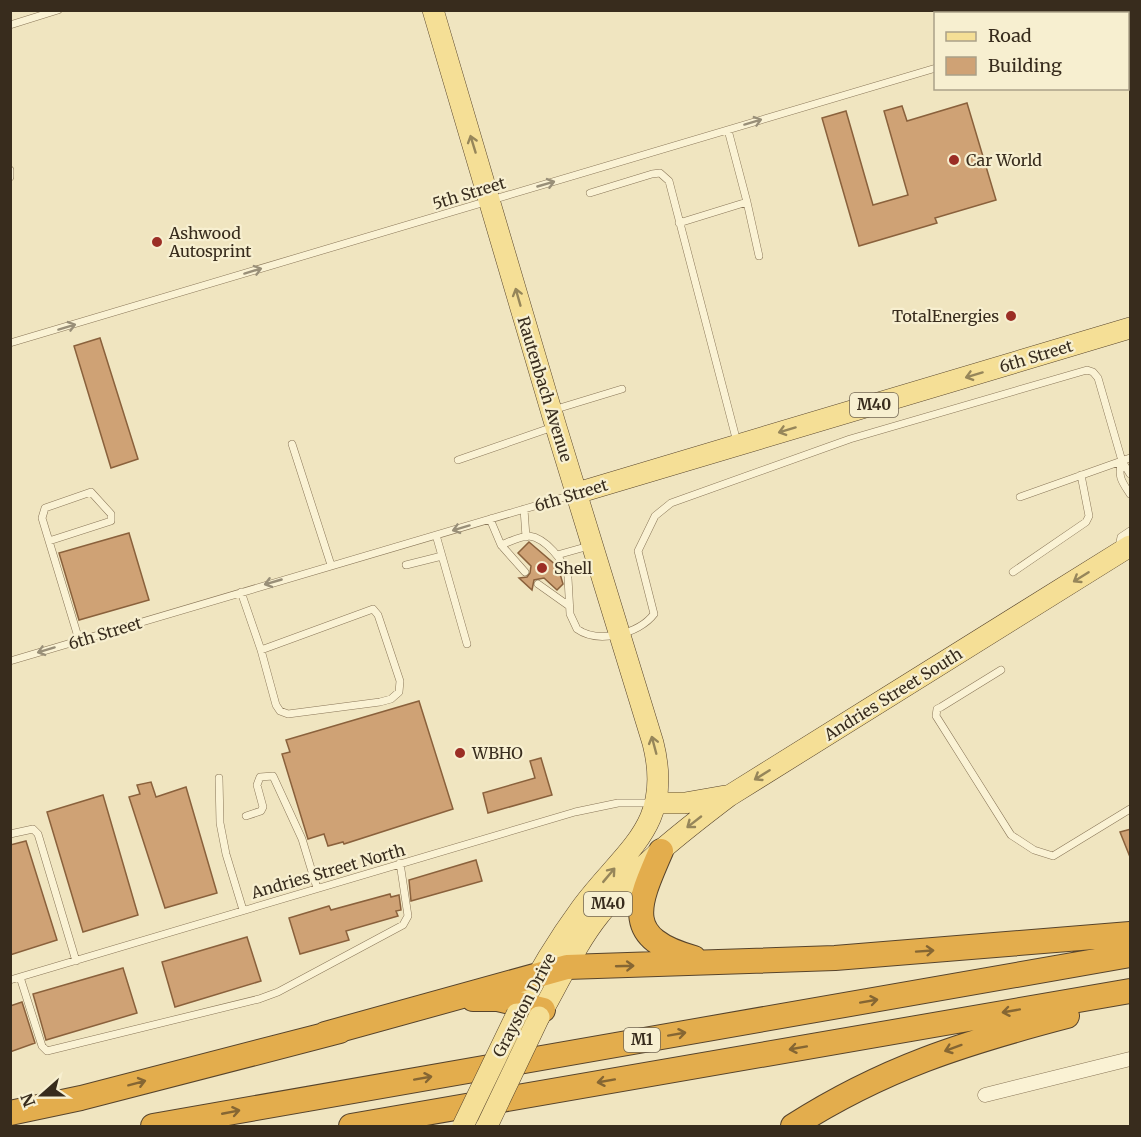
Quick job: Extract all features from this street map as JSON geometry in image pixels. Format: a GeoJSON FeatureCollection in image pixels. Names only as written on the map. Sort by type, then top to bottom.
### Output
{"type":"FeatureCollection","features":[{"type":"Feature","properties":{"kind":"highway"},"geometry":{"type":"LineString","coordinates":[[661,851],[642,897],[643,924],[653,940],[668,950],[713,963]]}},
{"type":"Feature","properties":{"kind":"highway"},"geometry":{"type":"LineString","coordinates":[[10,1113],[81,1098],[325,1034],[537,974],[567,968],[835,958],[1131,934]]}},
{"type":"Feature","properties":{"kind":"highway","name":"M1"},"geometry":{"type":"LineString","coordinates":[[153,1126],[1131,955]]}},
{"type":"Feature","properties":{"kind":"highway","name":"M1"},"geometry":{"type":"LineString","coordinates":[[351,1126],[1131,991]]}},
{"type":"Feature","properties":{"kind":"highway"},"geometry":{"type":"LineString","coordinates":[[325,1034],[487,997],[530,1011]]}},
{"type":"Feature","properties":{"kind":"highway"},"geometry":{"type":"LineString","coordinates":[[793,1126],[876,1079],[933,1055],[964,1044],[1131,999]]}},
{"type":"Feature","properties":{"kind":"main road","name":"Rautenbach Avenue"},"geometry":{"type":"LineString","coordinates":[[432,10],[553,419],[658,762],[660,786],[657,803]]}},
{"type":"Feature","properties":{"kind":"main road","name":"6th Street"},"geometry":{"type":"LineString","coordinates":[[577,493],[1131,328]]}},
{"type":"Feature","properties":{"kind":"main road","name":"Andries Street South"},"geometry":{"type":"LineString","coordinates":[[661,851],[729,796],[1125,549]]}},
{"type":"Feature","properties":{"kind":"main road"},"geometry":{"type":"LineString","coordinates":[[657,803],[685,803],[729,796]]}},
{"type":"Feature","properties":{"kind":"main road","name":"Grayston Drive"},"geometry":{"type":"LineString","coordinates":[[487,1126],[530,1011],[537,974],[584,905],[636,843],[650,821],[657,803]]}},
{"type":"Feature","properties":{"kind":"main road","name":"Grayston Drive"},"geometry":{"type":"LineString","coordinates":[[463,1126],[530,1011],[567,968],[599,915],[631,878],[661,851]]}},
{"type":"Feature","properties":{"kind":"street"},"geometry":{"type":"LineString","coordinates":[[985,1095],[1131,1059]]}},
{"type":"Feature","properties":{"kind":"lane"},"geometry":{"type":"LineString","coordinates":[[10,25],[58,10]]}},
{"type":"Feature","properties":{"kind":"lane","name":"5th Street"},"geometry":{"type":"LineString","coordinates":[[10,343],[934,69]]}},
{"type":"Feature","properties":{"kind":"lane"},"geometry":{"type":"LineString","coordinates":[[728,130],[759,256]]}},
{"type":"Feature","properties":{"kind":"lane"},"geometry":{"type":"LineString","coordinates":[[10,170],[10,177]]}},
{"type":"Feature","properties":{"kind":"lane"},"geometry":{"type":"LineString","coordinates":[[590,193],[660,173],[669,182],[738,445]]}},
{"type":"Feature","properties":{"kind":"lane"},"geometry":{"type":"LineString","coordinates":[[679,223],[747,202]]}},
{"type":"Feature","properties":{"kind":"lane"},"geometry":{"type":"LineString","coordinates":[[501,544],[526,537],[534,538],[557,555],[568,577],[568,606],[571,621],[582,632],[597,637],[620,634],[649,621],[654,614],[638,551],[655,516],[679,498],[850,439],[1086,370],[1093,372],[1098,378],[1122,461],[1131,474]]}},
{"type":"Feature","properties":{"kind":"lane"},"geometry":{"type":"LineString","coordinates":[[458,460],[622,389]]}},
{"type":"Feature","properties":{"kind":"lane"},"geometry":{"type":"LineString","coordinates":[[292,444],[331,565]]}},
{"type":"Feature","properties":{"kind":"lane"},"geometry":{"type":"LineString","coordinates":[[1020,497],[1131,458]]}},
{"type":"Feature","properties":{"kind":"lane"},"geometry":{"type":"LineString","coordinates":[[1122,461],[1119,472],[1131,494]]}},
{"type":"Feature","properties":{"kind":"lane"},"geometry":{"type":"LineString","coordinates":[[1013,572],[1086,522],[1089,516],[1081,475]]}},
{"type":"Feature","properties":{"kind":"lane"},"geometry":{"type":"LineString","coordinates":[[49,541],[111,521],[111,514],[90,492],[45,508],[42,518],[79,640]]}},
{"type":"Feature","properties":{"kind":"lane","name":"6th Street"},"geometry":{"type":"LineString","coordinates":[[10,661],[577,493]]}},
{"type":"Feature","properties":{"kind":"lane"},"geometry":{"type":"LineString","coordinates":[[524,509],[526,537]]}},
{"type":"Feature","properties":{"kind":"lane"},"geometry":{"type":"LineString","coordinates":[[490,519],[501,544],[525,572]]}},
{"type":"Feature","properties":{"kind":"lane"},"geometry":{"type":"LineString","coordinates":[[1125,549],[1121,537],[1131,531]]}},
{"type":"Feature","properties":{"kind":"lane"},"geometry":{"type":"LineString","coordinates":[[436,535],[467,644]]}},
{"type":"Feature","properties":{"kind":"lane"},"geometry":{"type":"LineString","coordinates":[[557,555],[593,544]]}},
{"type":"Feature","properties":{"kind":"lane"},"geometry":{"type":"LineString","coordinates":[[406,565],[442,556]]}},
{"type":"Feature","properties":{"kind":"lane"},"geometry":{"type":"LineString","coordinates":[[538,584],[568,606]]}},
{"type":"Feature","properties":{"kind":"lane"},"geometry":{"type":"LineString","coordinates":[[241,592],[261,650],[276,705],[280,711],[288,714],[380,702],[391,699],[399,693],[400,681],[378,615],[373,609],[261,650]]}},
{"type":"Feature","properties":{"kind":"lane"},"geometry":{"type":"LineString","coordinates":[[1001,670],[936,712],[940,725],[1011,835],[1034,850],[1053,856],[1131,809]]}},
{"type":"Feature","properties":{"kind":"lane"},"geometry":{"type":"LineString","coordinates":[[246,816],[261,811],[263,807],[257,784],[260,777],[273,776],[302,839],[317,888]]}},
{"type":"Feature","properties":{"kind":"lane"},"geometry":{"type":"LineString","coordinates":[[219,778],[220,823],[226,854],[243,910]]}},
{"type":"Feature","properties":{"kind":"lane","name":"Andries Street North"},"geometry":{"type":"LineString","coordinates":[[10,980],[575,812],[618,803],[657,803]]}},
{"type":"Feature","properties":{"kind":"lane"},"geometry":{"type":"LineString","coordinates":[[10,834],[33,829],[38,834],[76,961]]}},
{"type":"Feature","properties":{"kind":"lane"},"geometry":{"type":"LineString","coordinates":[[20,977],[42,1046],[47,1051],[259,999],[278,992],[403,925],[408,916],[400,863]]}},
{"type":"Feature","properties":{"kind":"building"},"geometry":{"type":"Polygon","coordinates":[[[967,103],[996,200],[935,218],[937,223],[859,246],[822,118],[846,111],[873,205],[908,195],[884,111],[902,106],[907,121],[967,103]]]}},
{"type":"Feature","properties":{"kind":"building"},"geometry":{"type":"Polygon","coordinates":[[[100,338],[138,459],[111,468],[74,346],[100,338]]]}},
{"type":"Feature","properties":{"kind":"building"},"geometry":{"type":"Polygon","coordinates":[[[129,533],[149,600],[79,620],[59,553],[129,533]]]}},
{"type":"Feature","properties":{"kind":"building"},"geometry":{"type":"Polygon","coordinates":[[[529,542],[558,567],[563,584],[557,590],[544,578],[534,580],[532,590],[519,578],[527,577],[530,573],[531,566],[518,553],[529,542]]]}},
{"type":"Feature","properties":{"kind":"building"},"geometry":{"type":"Polygon","coordinates":[[[419,701],[453,809],[344,844],[343,842],[328,846],[324,834],[308,839],[282,754],[290,752],[286,740],[419,701]]]}},
{"type":"Feature","properties":{"kind":"building"},"geometry":{"type":"Polygon","coordinates":[[[541,758],[552,795],[488,813],[483,793],[535,778],[530,761],[541,758]]]}},
{"type":"Feature","properties":{"kind":"building"},"geometry":{"type":"Polygon","coordinates":[[[151,782],[156,797],[186,787],[217,893],[165,908],[129,797],[140,794],[137,785],[151,782]]]}},
{"type":"Feature","properties":{"kind":"building"},"geometry":{"type":"Polygon","coordinates":[[[103,795],[138,915],[83,932],[47,812],[103,795]]]}},
{"type":"Feature","properties":{"kind":"building"},"geometry":{"type":"Polygon","coordinates":[[[1131,829],[1131,857],[1130,857],[1120,832],[1131,829]]]}},
{"type":"Feature","properties":{"kind":"building"},"geometry":{"type":"Polygon","coordinates":[[[26,841],[57,940],[10,955],[10,845],[26,841]]]}},
{"type":"Feature","properties":{"kind":"building"},"geometry":{"type":"Polygon","coordinates":[[[476,860],[482,881],[411,901],[409,880],[476,860]]]}},
{"type":"Feature","properties":{"kind":"building"},"geometry":{"type":"Polygon","coordinates":[[[390,894],[391,897],[399,895],[401,910],[396,911],[398,916],[346,931],[349,940],[300,954],[289,918],[329,906],[331,910],[390,894]]]}},
{"type":"Feature","properties":{"kind":"building"},"geometry":{"type":"Polygon","coordinates":[[[247,937],[261,981],[175,1007],[162,962],[247,937]]]}},
{"type":"Feature","properties":{"kind":"building"},"geometry":{"type":"Polygon","coordinates":[[[123,968],[137,1013],[46,1040],[33,994],[123,968]]]}},
{"type":"Feature","properties":{"kind":"building"},"geometry":{"type":"Polygon","coordinates":[[[22,1002],[35,1043],[10,1052],[10,1006],[22,1002]]]}},
{"type":"Feature","properties":{"kind":"place","name":"Car World"},"geometry":{"type":"Point","coordinates":[954,160]}},
{"type":"Feature","properties":{"kind":"place","name":"Ashwood Autosprint"},"geometry":{"type":"Point","coordinates":[157,242]}},
{"type":"Feature","properties":{"kind":"place","name":"TotalEnergies"},"geometry":{"type":"Point","coordinates":[1011,316]}},
{"type":"Feature","properties":{"kind":"place","name":"Shell"},"geometry":{"type":"Point","coordinates":[542,568]}},
{"type":"Feature","properties":{"kind":"place","name":"WBHO"},"geometry":{"type":"Point","coordinates":[460,753]}}]}
